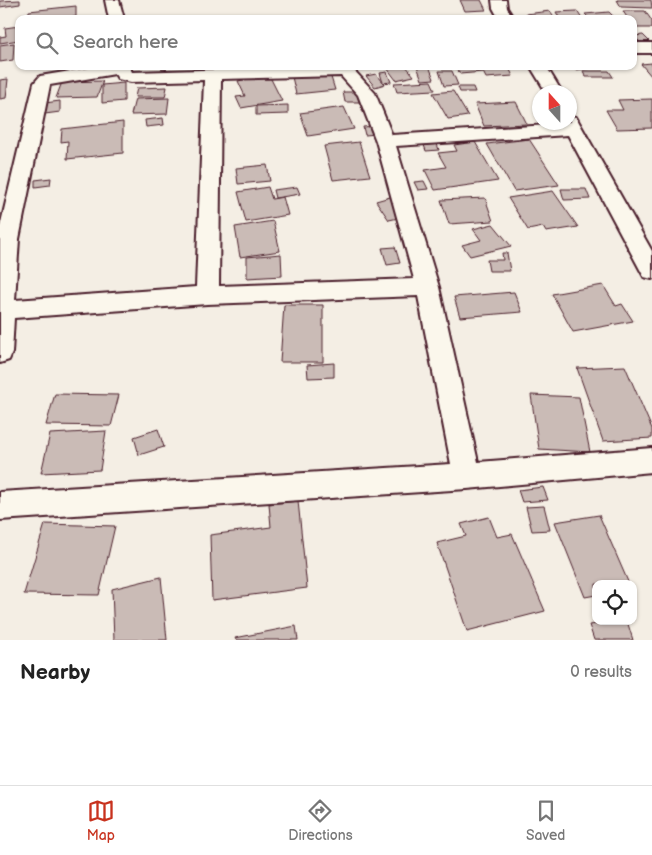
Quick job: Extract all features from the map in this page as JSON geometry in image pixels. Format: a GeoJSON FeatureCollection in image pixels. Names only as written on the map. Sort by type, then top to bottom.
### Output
{"type":"FeatureCollection","features":[{"type":"Feature","properties":{"kind":"street"},"geometry":{"type":"LineString","coordinates":[[112,0],[116,15]]}},
{"type":"Feature","properties":{"kind":"street"},"geometry":{"type":"LineString","coordinates":[[499,0],[500,8],[504,15]]}},
{"type":"Feature","properties":{"kind":"street"},"geometry":{"type":"LineString","coordinates":[[637,48],[652,48]]}},
{"type":"Feature","properties":{"kind":"street"},"geometry":{"type":"LineString","coordinates":[[0,353],[3,310],[4,237],[42,83],[46,80],[104,70]]}},
{"type":"Feature","properties":{"kind":"street"},"geometry":{"type":"LineString","coordinates":[[122,70],[124,75],[131,78],[345,71],[366,93],[385,142],[428,287],[467,476]]}},
{"type":"Feature","properties":{"kind":"street"},"geometry":{"type":"LineString","coordinates":[[540,70],[550,85]]}},
{"type":"Feature","properties":{"kind":"street"},"geometry":{"type":"LineString","coordinates":[[207,295],[213,75]]}},
{"type":"Feature","properties":{"kind":"street"},"geometry":{"type":"LineString","coordinates":[[385,142],[532,129]]}},
{"type":"Feature","properties":{"kind":"street"},"geometry":{"type":"LineString","coordinates":[[575,130],[652,271]]}},
{"type":"Feature","properties":{"kind":"street"},"geometry":{"type":"LineString","coordinates":[[3,310],[207,295],[428,287]]}},
{"type":"Feature","properties":{"kind":"street"},"geometry":{"type":"LineString","coordinates":[[0,506],[467,476],[652,460]]}},
{"type":"Feature","properties":{"kind":"building"},"geometry":{"type":"Polygon","coordinates":[[[20,0],[20,4],[0,7],[0,1],[20,0]]]}},
{"type":"Feature","properties":{"kind":"building"},"geometry":{"type":"Polygon","coordinates":[[[460,0],[481,0],[486,10],[465,11],[460,0]]]}},
{"type":"Feature","properties":{"kind":"building"},"geometry":{"type":"Polygon","coordinates":[[[617,0],[651,0],[652,8],[621,7],[617,0]]]}},
{"type":"Feature","properties":{"kind":"building"},"geometry":{"type":"Polygon","coordinates":[[[76,6],[76,15],[28,15],[29,11],[76,6]]]}},
{"type":"Feature","properties":{"kind":"building"},"geometry":{"type":"Polygon","coordinates":[[[550,11],[553,15],[527,15],[550,11]]]}},
{"type":"Feature","properties":{"kind":"building"},"geometry":{"type":"Polygon","coordinates":[[[577,11],[580,15],[558,15],[556,12],[577,11]]]}},
{"type":"Feature","properties":{"kind":"building"},"geometry":{"type":"Polygon","coordinates":[[[623,11],[645,11],[652,21],[652,28],[637,28],[637,15],[626,15],[623,11]]]}},
{"type":"Feature","properties":{"kind":"building"},"geometry":{"type":"Polygon","coordinates":[[[609,12],[612,15],[586,15],[609,12]]]}},
{"type":"Feature","properties":{"kind":"building"},"geometry":{"type":"Polygon","coordinates":[[[15,27],[15,41],[0,43],[0,37],[6,36],[5,28],[15,27]]]}},
{"type":"Feature","properties":{"kind":"building"},"geometry":{"type":"Polygon","coordinates":[[[643,35],[650,42],[641,43],[637,39],[637,36],[643,35]]]}},
{"type":"Feature","properties":{"kind":"building"},"geometry":{"type":"Polygon","coordinates":[[[14,43],[13,60],[0,62],[0,45],[14,43]]]}},
{"type":"Feature","properties":{"kind":"building"},"geometry":{"type":"Polygon","coordinates":[[[652,63],[652,77],[641,64],[652,63]]]}},
{"type":"Feature","properties":{"kind":"building"},"geometry":{"type":"Polygon","coordinates":[[[388,70],[409,70],[414,76],[396,80],[388,70]]]}},
{"type":"Feature","properties":{"kind":"building"},"geometry":{"type":"Polygon","coordinates":[[[418,70],[431,70],[434,79],[422,80],[418,70]]]}},
{"type":"Feature","properties":{"kind":"building"},"geometry":{"type":"Polygon","coordinates":[[[458,70],[510,70],[513,76],[486,78],[483,72],[460,74],[458,70]]]}},
{"type":"Feature","properties":{"kind":"building"},"geometry":{"type":"Polygon","coordinates":[[[439,71],[452,71],[458,85],[444,86],[439,71]]]}},
{"type":"Feature","properties":{"kind":"building"},"geometry":{"type":"Polygon","coordinates":[[[583,71],[609,71],[613,77],[586,77],[583,71]]]}},
{"type":"Feature","properties":{"kind":"building"},"geometry":{"type":"Polygon","coordinates":[[[387,72],[391,82],[383,83],[380,73],[387,72]]]}},
{"type":"Feature","properties":{"kind":"building"},"geometry":{"type":"Polygon","coordinates":[[[330,74],[335,90],[296,94],[292,77],[330,74]]]}},
{"type":"Feature","properties":{"kind":"building"},"geometry":{"type":"Polygon","coordinates":[[[376,74],[385,84],[375,87],[366,76],[376,74]]]}},
{"type":"Feature","properties":{"kind":"building"},"geometry":{"type":"Polygon","coordinates":[[[269,75],[282,101],[241,108],[236,97],[245,96],[238,81],[269,75]]]}},
{"type":"Feature","properties":{"kind":"building"},"geometry":{"type":"Polygon","coordinates":[[[8,79],[6,98],[0,99],[0,80],[8,79]]]}},
{"type":"Feature","properties":{"kind":"building"},"geometry":{"type":"Polygon","coordinates":[[[103,81],[97,97],[56,98],[62,82],[103,81]]]}},
{"type":"Feature","properties":{"kind":"building"},"geometry":{"type":"Polygon","coordinates":[[[431,81],[435,90],[397,92],[394,83],[431,81]]]}},
{"type":"Feature","properties":{"kind":"building"},"geometry":{"type":"Polygon","coordinates":[[[124,83],[124,101],[102,103],[102,85],[124,83]]]}},
{"type":"Feature","properties":{"kind":"building"},"geometry":{"type":"Polygon","coordinates":[[[167,87],[165,97],[135,97],[137,88],[167,87]]]}},
{"type":"Feature","properties":{"kind":"building"},"geometry":{"type":"Polygon","coordinates":[[[458,87],[473,87],[475,92],[460,92],[458,87]]]}},
{"type":"Feature","properties":{"kind":"building"},"geometry":{"type":"Polygon","coordinates":[[[453,91],[468,116],[448,119],[433,93],[453,91]]]}},
{"type":"Feature","properties":{"kind":"building"},"geometry":{"type":"Polygon","coordinates":[[[343,92],[360,92],[362,102],[345,102],[343,92]]]}},
{"type":"Feature","properties":{"kind":"building"},"geometry":{"type":"Polygon","coordinates":[[[169,98],[167,114],[131,115],[135,99],[169,98]]]}},
{"type":"Feature","properties":{"kind":"building"},"geometry":{"type":"Polygon","coordinates":[[[652,99],[652,128],[617,129],[606,110],[623,110],[618,100],[652,99]]]}},
{"type":"Feature","properties":{"kind":"building"},"geometry":{"type":"Polygon","coordinates":[[[60,101],[60,112],[45,114],[45,103],[60,101]]]}},
{"type":"Feature","properties":{"kind":"building"},"geometry":{"type":"Polygon","coordinates":[[[516,102],[527,124],[484,126],[475,104],[516,102]]]}},
{"type":"Feature","properties":{"kind":"building"},"geometry":{"type":"Polygon","coordinates":[[[288,105],[288,114],[256,115],[256,106],[288,105]]]}},
{"type":"Feature","properties":{"kind":"building"},"geometry":{"type":"Polygon","coordinates":[[[344,107],[354,129],[308,136],[300,113],[344,107]]]}},
{"type":"Feature","properties":{"kind":"building"},"geometry":{"type":"Polygon","coordinates":[[[163,118],[164,125],[146,127],[145,120],[163,118]]]}},
{"type":"Feature","properties":{"kind":"building"},"geometry":{"type":"Polygon","coordinates":[[[123,122],[123,153],[67,159],[68,141],[61,142],[62,129],[123,122]]]}},
{"type":"Feature","properties":{"kind":"building"},"geometry":{"type":"Polygon","coordinates":[[[375,126],[377,134],[365,135],[363,127],[375,126]]]}},
{"type":"Feature","properties":{"kind":"building"},"geometry":{"type":"Polygon","coordinates":[[[529,139],[559,185],[514,191],[487,144],[529,139]]]}},
{"type":"Feature","properties":{"kind":"building"},"geometry":{"type":"Polygon","coordinates":[[[359,142],[370,176],[333,180],[324,146],[359,142]]]}},
{"type":"Feature","properties":{"kind":"building"},"geometry":{"type":"Polygon","coordinates":[[[475,142],[498,181],[435,190],[425,170],[446,167],[438,153],[457,151],[454,145],[475,142]]]}},
{"type":"Feature","properties":{"kind":"building"},"geometry":{"type":"Polygon","coordinates":[[[437,144],[439,150],[426,151],[424,145],[437,144]]]}},
{"type":"Feature","properties":{"kind":"building"},"geometry":{"type":"Polygon","coordinates":[[[267,165],[270,181],[238,184],[236,168],[267,165]]]}},
{"type":"Feature","properties":{"kind":"building"},"geometry":{"type":"Polygon","coordinates":[[[51,178],[50,185],[35,187],[35,180],[51,178]]]}},
{"type":"Feature","properties":{"kind":"building"},"geometry":{"type":"Polygon","coordinates":[[[424,181],[428,189],[418,190],[414,182],[424,181]]]}},
{"type":"Feature","properties":{"kind":"building"},"geometry":{"type":"Polygon","coordinates":[[[268,187],[272,199],[283,197],[288,215],[246,222],[238,192],[268,187]]]}},
{"type":"Feature","properties":{"kind":"building"},"geometry":{"type":"Polygon","coordinates":[[[297,187],[300,194],[275,198],[273,190],[297,187]]]}},
{"type":"Feature","properties":{"kind":"building"},"geometry":{"type":"Polygon","coordinates":[[[561,189],[586,189],[590,199],[564,200],[561,189]]]}},
{"type":"Feature","properties":{"kind":"building"},"geometry":{"type":"Polygon","coordinates":[[[553,191],[578,227],[546,232],[543,227],[528,230],[508,198],[553,191]]]}},
{"type":"Feature","properties":{"kind":"building"},"geometry":{"type":"Polygon","coordinates":[[[390,197],[403,217],[389,220],[376,201],[390,197]]]}},
{"type":"Feature","properties":{"kind":"building"},"geometry":{"type":"Polygon","coordinates":[[[485,198],[493,221],[449,224],[441,200],[485,198]]]}},
{"type":"Feature","properties":{"kind":"building"},"geometry":{"type":"Polygon","coordinates":[[[273,221],[280,251],[240,257],[235,227],[273,221]]]}},
{"type":"Feature","properties":{"kind":"building"},"geometry":{"type":"Polygon","coordinates":[[[493,224],[511,246],[470,256],[462,245],[481,240],[473,229],[493,224]]]}},
{"type":"Feature","properties":{"kind":"building"},"geometry":{"type":"Polygon","coordinates":[[[395,247],[400,263],[387,265],[382,248],[395,247]]]}},
{"type":"Feature","properties":{"kind":"building"},"geometry":{"type":"Polygon","coordinates":[[[502,253],[507,253],[510,271],[489,271],[487,260],[503,260],[502,253]]]}},
{"type":"Feature","properties":{"kind":"building"},"geometry":{"type":"Polygon","coordinates":[[[281,254],[282,276],[247,278],[247,257],[281,254]]]}},
{"type":"Feature","properties":{"kind":"building"},"geometry":{"type":"Polygon","coordinates":[[[603,285],[616,306],[622,304],[633,321],[573,332],[552,294],[603,285]]]}},
{"type":"Feature","properties":{"kind":"building"},"geometry":{"type":"Polygon","coordinates":[[[514,292],[522,312],[460,317],[454,297],[514,292]]]}},
{"type":"Feature","properties":{"kind":"building"},"geometry":{"type":"Polygon","coordinates":[[[284,305],[323,305],[323,362],[280,362],[284,305]]]}},
{"type":"Feature","properties":{"kind":"building"},"geometry":{"type":"Polygon","coordinates":[[[334,363],[334,377],[308,378],[307,365],[334,363]]]}},
{"type":"Feature","properties":{"kind":"building"},"geometry":{"type":"Polygon","coordinates":[[[625,366],[652,429],[652,438],[603,441],[577,368],[625,366]]]}},
{"type":"Feature","properties":{"kind":"building"},"geometry":{"type":"Polygon","coordinates":[[[55,394],[119,395],[111,426],[46,425],[55,394]]]}},
{"type":"Feature","properties":{"kind":"building"},"geometry":{"type":"Polygon","coordinates":[[[531,395],[579,397],[590,452],[539,449],[531,395]]]}},
{"type":"Feature","properties":{"kind":"building"},"geometry":{"type":"Polygon","coordinates":[[[158,429],[164,447],[139,455],[134,437],[158,429]]]}},
{"type":"Feature","properties":{"kind":"building"},"geometry":{"type":"Polygon","coordinates":[[[106,431],[100,470],[41,473],[50,434],[106,431]]]}},
{"type":"Feature","properties":{"kind":"building"},"geometry":{"type":"Polygon","coordinates":[[[543,487],[548,500],[522,502],[518,490],[543,487]]]}},
{"type":"Feature","properties":{"kind":"building"},"geometry":{"type":"Polygon","coordinates":[[[298,501],[307,588],[212,600],[210,535],[271,527],[269,504],[298,501]]]}},
{"type":"Feature","properties":{"kind":"building"},"geometry":{"type":"Polygon","coordinates":[[[544,506],[550,530],[532,531],[526,507],[544,506]]]}},
{"type":"Feature","properties":{"kind":"building"},"geometry":{"type":"Polygon","coordinates":[[[599,515],[627,580],[592,580],[592,596],[585,597],[555,522],[599,515]]]}},
{"type":"Feature","properties":{"kind":"building"},"geometry":{"type":"Polygon","coordinates":[[[489,517],[497,537],[512,534],[545,611],[467,631],[437,543],[466,536],[461,524],[489,517]]]}},
{"type":"Feature","properties":{"kind":"building"},"geometry":{"type":"Polygon","coordinates":[[[45,524],[115,526],[99,595],[24,594],[45,524]]]}},
{"type":"Feature","properties":{"kind":"building"},"geometry":{"type":"Polygon","coordinates":[[[161,577],[167,640],[114,640],[112,589],[161,577]]]}},
{"type":"Feature","properties":{"kind":"building"},"geometry":{"type":"Polygon","coordinates":[[[589,625],[628,625],[633,640],[594,640],[589,625]]]}},
{"type":"Feature","properties":{"kind":"building"},"geometry":{"type":"Polygon","coordinates":[[[296,626],[298,640],[236,640],[235,638],[296,626]]]}}]}
